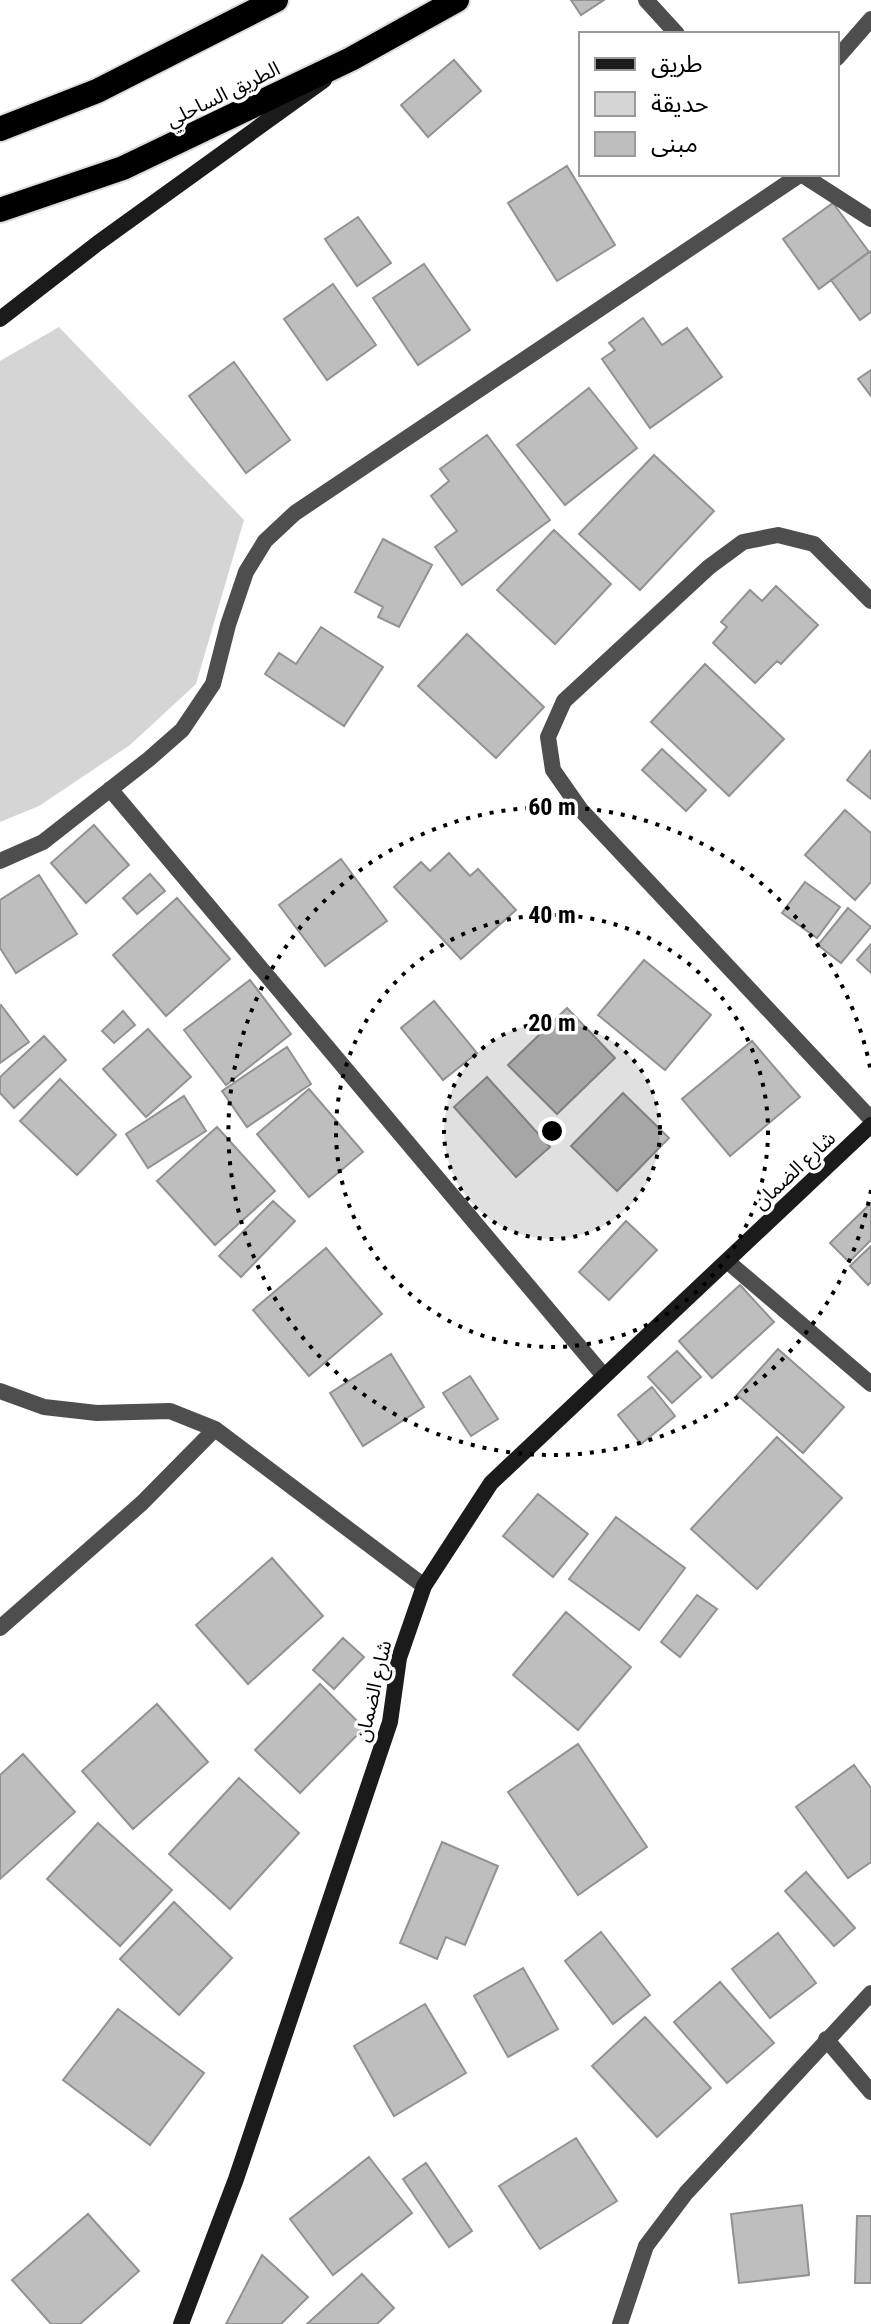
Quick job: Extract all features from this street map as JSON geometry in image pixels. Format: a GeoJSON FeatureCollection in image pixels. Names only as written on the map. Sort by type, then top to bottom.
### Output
{"type":"FeatureCollection","features":[{"type":"Feature","properties":{"kind":"highway"},"geometry":{"type":"LineString","coordinates":[[0,129],[97,91],[276,0]]}},
{"type":"Feature","properties":{"kind":"highway","name":"الطريق الساحلي"},"geometry":{"type":"LineString","coordinates":[[0,210],[123,168],[351,59],[457,0]]}},
{"type":"Feature","properties":{"kind":"street"},"geometry":{"type":"LineString","coordinates":[[646,0],[675,32]]}},
{"type":"Feature","properties":{"kind":"street"},"geometry":{"type":"LineString","coordinates":[[839,56],[871,19]]}},
{"type":"Feature","properties":{"kind":"street"},"geometry":{"type":"LineString","coordinates":[[0,319],[98,243],[286,110],[351,59]]}},
{"type":"Feature","properties":{"kind":"street"},"geometry":{"type":"LineString","coordinates":[[0,861],[43,842],[182,730],[213,684],[246,572],[265,541],[295,513],[798,176]]}},
{"type":"Feature","properties":{"kind":"street"},"geometry":{"type":"LineString","coordinates":[[804,176],[871,219]]}},
{"type":"Feature","properties":{"kind":"street"},"geometry":{"type":"LineString","coordinates":[[871,601],[814,544],[778,535],[743,542],[709,567],[564,701],[548,737],[553,770],[581,810],[871,1122]]}},
{"type":"Feature","properties":{"kind":"street"},"geometry":{"type":"LineString","coordinates":[[110,789],[604,1376]]}},
{"type":"Feature","properties":{"kind":"street","name":"شارع الضمان"},"geometry":{"type":"LineString","coordinates":[[181,2324],[236,2179],[390,1722],[399,1658],[424,1586],[491,1483],[871,1122]]}},
{"type":"Feature","properties":{"kind":"street"},"geometry":{"type":"LineString","coordinates":[[727,1261],[871,1384]]}},
{"type":"Feature","properties":{"kind":"street"},"geometry":{"type":"LineString","coordinates":[[0,1391],[44,1407],[97,1413],[170,1411],[215,1429],[424,1586]]}},
{"type":"Feature","properties":{"kind":"street"},"geometry":{"type":"LineString","coordinates":[[0,1628],[142,1503],[215,1429]]}},
{"type":"Feature","properties":{"kind":"street"},"geometry":{"type":"LineString","coordinates":[[620,2324],[646,2246],[686,2193],[871,1993]]}},
{"type":"Feature","properties":{"kind":"street"},"geometry":{"type":"LineString","coordinates":[[826,2039],[871,2092]]}},
{"type":"Feature","properties":{"kind":"green space"},"geometry":{"type":"Polygon","coordinates":[[[59,327],[244,520],[196,684],[130,745],[39,806],[0,822],[0,361],[59,327]]]}},
{"type":"Feature","properties":{"kind":"building"},"geometry":{"type":"Polygon","coordinates":[[[571,0],[604,0],[581,15],[571,0]]]}},
{"type":"Feature","properties":{"kind":"building"},"geometry":{"type":"Polygon","coordinates":[[[454,60],[481,91],[428,137],[401,105],[454,60]]]}},
{"type":"Feature","properties":{"kind":"building"},"geometry":{"type":"Polygon","coordinates":[[[567,166],[615,245],[557,281],[508,203],[567,166]]]}},
{"type":"Feature","properties":{"kind":"building"},"geometry":{"type":"Polygon","coordinates":[[[833,203],[869,252],[819,289],[783,239],[833,203]]]}},
{"type":"Feature","properties":{"kind":"building"},"geometry":{"type":"Polygon","coordinates":[[[358,217],[391,263],[357,286],[325,239],[358,217]]]}},
{"type":"Feature","properties":{"kind":"building"},"geometry":{"type":"Polygon","coordinates":[[[871,251],[871,312],[860,320],[831,280],[871,251]]]}},
{"type":"Feature","properties":{"kind":"building"},"geometry":{"type":"Polygon","coordinates":[[[424,264],[470,330],[418,365],[373,298],[424,264]]]}},
{"type":"Feature","properties":{"kind":"building"},"geometry":{"type":"Polygon","coordinates":[[[333,284],[376,345],[327,380],[284,319],[333,284]]]}},
{"type":"Feature","properties":{"kind":"building"},"geometry":{"type":"Polygon","coordinates":[[[643,318],[662,345],[687,328],[722,377],[650,428],[602,359],[615,350],[609,343],[643,318]]]}},
{"type":"Feature","properties":{"kind":"building"},"geometry":{"type":"Polygon","coordinates":[[[234,362],[290,440],[246,473],[189,396],[234,362]]]}},
{"type":"Feature","properties":{"kind":"building"},"geometry":{"type":"Polygon","coordinates":[[[871,370],[871,396],[858,379],[871,370]]]}},
{"type":"Feature","properties":{"kind":"building"},"geometry":{"type":"Polygon","coordinates":[[[589,388],[637,448],[565,505],[517,445],[589,388]]]}},
{"type":"Feature","properties":{"kind":"building"},"geometry":{"type":"Polygon","coordinates":[[[487,435],[550,520],[462,585],[435,547],[457,531],[431,496],[449,481],[440,469],[487,435]]]}},
{"type":"Feature","properties":{"kind":"building"},"geometry":{"type":"Polygon","coordinates":[[[654,455],[714,511],[640,590],[579,534],[654,455]]]}},
{"type":"Feature","properties":{"kind":"building"},"geometry":{"type":"Polygon","coordinates":[[[554,530],[611,584],[555,644],[497,590],[554,530]]]}},
{"type":"Feature","properties":{"kind":"building"},"geometry":{"type":"Polygon","coordinates":[[[383,539],[432,565],[399,627],[378,617],[383,607],[355,592],[383,539]]]}},
{"type":"Feature","properties":{"kind":"building"},"geometry":{"type":"Polygon","coordinates":[[[776,586],[818,625],[781,664],[777,661],[755,683],[713,643],[727,627],[721,622],[750,590],[762,601],[776,586]]]}},
{"type":"Feature","properties":{"kind":"building"},"geometry":{"type":"Polygon","coordinates":[[[321,627],[383,667],[344,726],[265,674],[279,653],[296,664],[321,627]]]}},
{"type":"Feature","properties":{"kind":"building"},"geometry":{"type":"Polygon","coordinates":[[[467,634],[544,707],[496,758],[418,686],[467,634]]]}},
{"type":"Feature","properties":{"kind":"building"},"geometry":{"type":"Polygon","coordinates":[[[705,664],[784,739],[729,796],[651,722],[705,664]]]}},
{"type":"Feature","properties":{"kind":"building"},"geometry":{"type":"Polygon","coordinates":[[[662,749],[706,790],[686,811],[642,770],[662,749]]]}},
{"type":"Feature","properties":{"kind":"building"},"geometry":{"type":"Polygon","coordinates":[[[871,750],[871,799],[847,780],[871,750]]]}},
{"type":"Feature","properties":{"kind":"building"},"geometry":{"type":"Polygon","coordinates":[[[845,810],[871,833],[871,882],[855,900],[805,855],[845,810]]]}},
{"type":"Feature","properties":{"kind":"building"},"geometry":{"type":"Polygon","coordinates":[[[94,825],[129,865],[86,903],[51,863],[94,825]]]}},
{"type":"Feature","properties":{"kind":"building"},"geometry":{"type":"Polygon","coordinates":[[[449,853],[470,876],[478,869],[516,910],[461,959],[394,887],[421,862],[430,871],[449,853]]]}},
{"type":"Feature","properties":{"kind":"building"},"geometry":{"type":"Polygon","coordinates":[[[341,859],[387,921],[325,966],[279,905],[341,859]]]}},
{"type":"Feature","properties":{"kind":"building"},"geometry":{"type":"Polygon","coordinates":[[[150,874],[165,891],[137,914],[123,898],[150,874]]]}},
{"type":"Feature","properties":{"kind":"building"},"geometry":{"type":"Polygon","coordinates":[[[39,875],[77,934],[16,973],[0,948],[0,900],[39,875]]]}},
{"type":"Feature","properties":{"kind":"building"},"geometry":{"type":"Polygon","coordinates":[[[805,882],[840,907],[817,938],[782,913],[805,882]]]}},
{"type":"Feature","properties":{"kind":"building"},"geometry":{"type":"Polygon","coordinates":[[[177,898],[230,959],[166,1016],[113,955],[177,898]]]}},
{"type":"Feature","properties":{"kind":"building"},"geometry":{"type":"Polygon","coordinates":[[[848,908],[871,927],[841,963],[818,945],[848,908]]]}},
{"type":"Feature","properties":{"kind":"building"},"geometry":{"type":"Polygon","coordinates":[[[871,944],[871,973],[857,960],[871,944]]]}},
{"type":"Feature","properties":{"kind":"building"},"geometry":{"type":"Polygon","coordinates":[[[644,960],[711,1015],[665,1070],[598,1015],[644,960]]]}},
{"type":"Feature","properties":{"kind":"building"},"geometry":{"type":"Polygon","coordinates":[[[250,980],[291,1034],[226,1085],[184,1030],[250,980]]]}},
{"type":"Feature","properties":{"kind":"building"},"geometry":{"type":"Polygon","coordinates":[[[434,1001],[477,1053],[443,1080],[401,1028],[434,1001]]]}},
{"type":"Feature","properties":{"kind":"building"},"geometry":{"type":"Polygon","coordinates":[[[0,1006],[29,1042],[0,1063],[0,1006]]]}},
{"type":"Feature","properties":{"kind":"building"},"geometry":{"type":"Polygon","coordinates":[[[567,1008],[615,1058],[557,1114],[508,1065],[567,1008]]]}},
{"type":"Feature","properties":{"kind":"building"},"geometry":{"type":"Polygon","coordinates":[[[123,1011],[135,1025],[114,1043],[102,1031],[123,1011]]]}},
{"type":"Feature","properties":{"kind":"building"},"geometry":{"type":"Polygon","coordinates":[[[148,1029],[191,1077],[146,1117],[103,1069],[148,1029]]]}},
{"type":"Feature","properties":{"kind":"building"},"geometry":{"type":"Polygon","coordinates":[[[44,1036],[66,1060],[14,1108],[0,1093],[0,1077],[44,1036]]]}},
{"type":"Feature","properties":{"kind":"building"},"geometry":{"type":"Polygon","coordinates":[[[752,1041],[800,1097],[730,1156],[682,1099],[752,1041]]]}},
{"type":"Feature","properties":{"kind":"building"},"geometry":{"type":"Polygon","coordinates":[[[287,1047],[311,1084],[247,1127],[222,1091],[287,1047]]]}},
{"type":"Feature","properties":{"kind":"building"},"geometry":{"type":"Polygon","coordinates":[[[487,1077],[550,1147],[516,1177],[454,1107],[487,1077]]]}},
{"type":"Feature","properties":{"kind":"building"},"geometry":{"type":"Polygon","coordinates":[[[60,1079],[116,1135],[77,1175],[20,1121],[60,1079]]]}},
{"type":"Feature","properties":{"kind":"building"},"geometry":{"type":"Polygon","coordinates":[[[309,1089],[363,1152],[309,1197],[257,1134],[309,1089]]]}},
{"type":"Feature","properties":{"kind":"building"},"geometry":{"type":"Polygon","coordinates":[[[623,1093],[669,1138],[617,1191],[571,1146],[623,1093]]]}},
{"type":"Feature","properties":{"kind":"building"},"geometry":{"type":"Polygon","coordinates":[[[184,1096],[206,1131],[148,1168],[126,1134],[184,1096]]]}},
{"type":"Feature","properties":{"kind":"building"},"geometry":{"type":"Polygon","coordinates":[[[217,1127],[275,1191],[215,1245],[157,1181],[217,1127]]]}},
{"type":"Feature","properties":{"kind":"building"},"geometry":{"type":"Polygon","coordinates":[[[273,1201],[295,1221],[241,1277],[219,1256],[273,1201]]]}},
{"type":"Feature","properties":{"kind":"building"},"geometry":{"type":"Polygon","coordinates":[[[871,1203],[871,1240],[849,1262],[830,1243],[871,1203]]]}},
{"type":"Feature","properties":{"kind":"building"},"geometry":{"type":"Polygon","coordinates":[[[626,1221],[657,1250],[609,1300],[579,1272],[626,1221]]]}},
{"type":"Feature","properties":{"kind":"building"},"geometry":{"type":"Polygon","coordinates":[[[871,1246],[871,1282],[868,1285],[850,1266],[871,1246]]]}},
{"type":"Feature","properties":{"kind":"building"},"geometry":{"type":"Polygon","coordinates":[[[326,1248],[382,1314],[309,1376],[253,1310],[326,1248]]]}},
{"type":"Feature","properties":{"kind":"building"},"geometry":{"type":"Polygon","coordinates":[[[740,1285],[774,1322],[712,1378],[679,1341],[740,1285]]]}},
{"type":"Feature","properties":{"kind":"building"},"geometry":{"type":"Polygon","coordinates":[[[778,1349],[844,1407],[803,1453],[737,1395],[778,1349]]]}},
{"type":"Feature","properties":{"kind":"building"},"geometry":{"type":"Polygon","coordinates":[[[677,1351],[701,1377],[672,1403],[648,1377],[677,1351]]]}},
{"type":"Feature","properties":{"kind":"building"},"geometry":{"type":"Polygon","coordinates":[[[391,1354],[424,1407],[363,1446],[330,1393],[391,1354]]]}},
{"type":"Feature","properties":{"kind":"building"},"geometry":{"type":"Polygon","coordinates":[[[470,1376],[498,1419],[471,1436],[443,1393],[470,1376]]]}},
{"type":"Feature","properties":{"kind":"building"},"geometry":{"type":"Polygon","coordinates":[[[652,1387],[675,1416],[641,1444],[618,1415],[652,1387]]]}},
{"type":"Feature","properties":{"kind":"building"},"geometry":{"type":"Polygon","coordinates":[[[777,1437],[842,1498],[757,1589],[691,1529],[777,1437]]]}},
{"type":"Feature","properties":{"kind":"building"},"geometry":{"type":"Polygon","coordinates":[[[538,1494],[588,1534],[553,1577],[503,1536],[538,1494]]]}},
{"type":"Feature","properties":{"kind":"building"},"geometry":{"type":"Polygon","coordinates":[[[616,1517],[685,1568],[639,1630],[569,1579],[616,1517]]]}},
{"type":"Feature","properties":{"kind":"building"},"geometry":{"type":"Polygon","coordinates":[[[272,1558],[323,1616],[248,1684],[196,1625],[272,1558]]]}},
{"type":"Feature","properties":{"kind":"building"},"geometry":{"type":"Polygon","coordinates":[[[697,1595],[717,1609],[680,1657],[661,1642],[697,1595]]]}},
{"type":"Feature","properties":{"kind":"building"},"geometry":{"type":"Polygon","coordinates":[[[566,1612],[631,1667],[578,1730],[513,1675],[566,1612]]]}},
{"type":"Feature","properties":{"kind":"building"},"geometry":{"type":"Polygon","coordinates":[[[343,1638],[364,1657],[334,1689],[313,1670],[343,1638]]]}},
{"type":"Feature","properties":{"kind":"building"},"geometry":{"type":"Polygon","coordinates":[[[320,1684],[364,1728],[300,1793],[255,1750],[320,1684]]]}},
{"type":"Feature","properties":{"kind":"building"},"geometry":{"type":"Polygon","coordinates":[[[157,1704],[208,1762],[133,1829],[82,1771],[157,1704]]]}},
{"type":"Feature","properties":{"kind":"building"},"geometry":{"type":"Polygon","coordinates":[[[578,1744],[647,1847],[578,1895],[508,1792],[578,1744]]]}},
{"type":"Feature","properties":{"kind":"building"},"geometry":{"type":"Polygon","coordinates":[[[23,1754],[75,1812],[0,1879],[0,1775],[23,1754]]]}},
{"type":"Feature","properties":{"kind":"building"},"geometry":{"type":"Polygon","coordinates":[[[854,1765],[871,1788],[871,1862],[848,1878],[796,1807],[854,1765]]]}},
{"type":"Feature","properties":{"kind":"building"},"geometry":{"type":"Polygon","coordinates":[[[239,1778],[299,1833],[230,1909],[169,1854],[239,1778]]]}},
{"type":"Feature","properties":{"kind":"building"},"geometry":{"type":"Polygon","coordinates":[[[98,1823],[172,1890],[120,1946],[47,1879],[98,1823]]]}},
{"type":"Feature","properties":{"kind":"building"},"geometry":{"type":"Polygon","coordinates":[[[442,1842],[498,1866],[465,1945],[446,1937],[437,1959],[400,1943],[442,1842]]]}},
{"type":"Feature","properties":{"kind":"building"},"geometry":{"type":"Polygon","coordinates":[[[806,1872],[855,1928],[834,1946],[785,1891],[806,1872]]]}},
{"type":"Feature","properties":{"kind":"building"},"geometry":{"type":"Polygon","coordinates":[[[174,1902],[232,1958],[179,2015],[120,1959],[174,1902]]]}},
{"type":"Feature","properties":{"kind":"building"},"geometry":{"type":"Polygon","coordinates":[[[601,1932],[650,1995],[613,2024],[565,1961],[601,1932]]]}},
{"type":"Feature","properties":{"kind":"building"},"geometry":{"type":"Polygon","coordinates":[[[778,1933],[816,1983],[770,2018],[732,1969],[778,1933]]]}},
{"type":"Feature","properties":{"kind":"building"},"geometry":{"type":"Polygon","coordinates":[[[523,1968],[558,2029],[508,2057],[474,1996],[523,1968]]]}},
{"type":"Feature","properties":{"kind":"building"},"geometry":{"type":"Polygon","coordinates":[[[720,1982],[774,2043],[727,2083],[674,2022],[720,1982]]]}},
{"type":"Feature","properties":{"kind":"building"},"geometry":{"type":"Polygon","coordinates":[[[425,2004],[466,2073],[394,2116],[354,2046],[425,2004]]]}},
{"type":"Feature","properties":{"kind":"building"},"geometry":{"type":"Polygon","coordinates":[[[118,2009],[204,2073],[150,2145],[63,2080],[118,2009]]]}},
{"type":"Feature","properties":{"kind":"building"},"geometry":{"type":"Polygon","coordinates":[[[645,2017],[711,2088],[657,2137],[592,2066],[645,2017]]]}},
{"type":"Feature","properties":{"kind":"building"},"geometry":{"type":"Polygon","coordinates":[[[576,2138],[617,2201],[540,2249],[499,2186],[576,2138]]]}},
{"type":"Feature","properties":{"kind":"building"},"geometry":{"type":"Polygon","coordinates":[[[369,2157],[412,2213],[333,2275],[290,2219],[369,2157]]]}},
{"type":"Feature","properties":{"kind":"building"},"geometry":{"type":"Polygon","coordinates":[[[426,2163],[472,2231],[449,2247],[403,2179],[426,2163]]]}},
{"type":"Feature","properties":{"kind":"building"},"geometry":{"type":"Polygon","coordinates":[[[802,2205],[809,2275],[739,2283],[731,2214],[802,2205]]]}},
{"type":"Feature","properties":{"kind":"building"},"geometry":{"type":"Polygon","coordinates":[[[88,2214],[139,2271],[80,2324],[51,2324],[12,2280],[88,2214]]]}},
{"type":"Feature","properties":{"kind":"building"},"geometry":{"type":"Polygon","coordinates":[[[857,2216],[871,2216],[871,2283],[855,2283],[857,2216]]]}},
{"type":"Feature","properties":{"kind":"building"},"geometry":{"type":"Polygon","coordinates":[[[262,2255],[308,2297],[281,2324],[226,2324],[262,2255]]]}},
{"type":"Feature","properties":{"kind":"building"},"geometry":{"type":"Polygon","coordinates":[[[362,2274],[394,2308],[377,2324],[307,2324],[362,2274]]]}}]}
